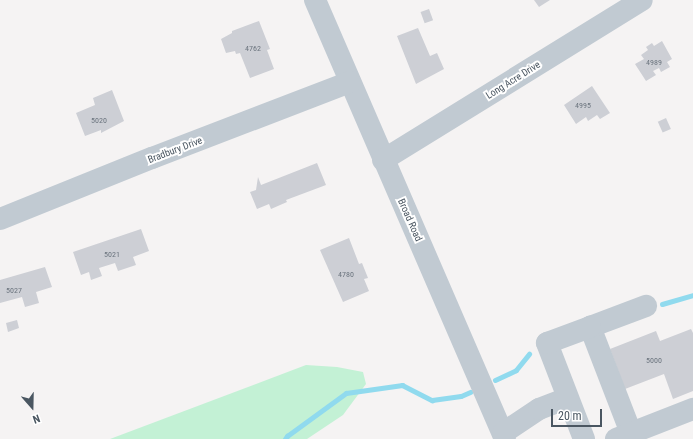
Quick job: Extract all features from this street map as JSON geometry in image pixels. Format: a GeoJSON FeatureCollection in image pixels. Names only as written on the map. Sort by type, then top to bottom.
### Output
{"type":"FeatureCollection","features":[{"type":"Feature","properties":{"kind":"street","name":"Broad Road"},"geometry":{"type":"LineString","coordinates":[[315,0],[504,436]]}},
{"type":"Feature","properties":{"kind":"street","name":"Long Acre Drive"},"geometry":{"type":"LineString","coordinates":[[384,160],[642,0]]}},
{"type":"Feature","properties":{"kind":"street","name":"Bradbury Drive"},"geometry":{"type":"LineString","coordinates":[[0,219],[12,216],[152,158],[350,82]]}},
{"type":"Feature","properties":{"kind":"street"},"geometry":{"type":"LineString","coordinates":[[584,439],[546,343],[646,306]]}},
{"type":"Feature","properties":{"kind":"street"},"geometry":{"type":"LineString","coordinates":[[590,327],[623,436],[693,409]]}},
{"type":"Feature","properties":{"kind":"street"},"geometry":{"type":"LineString","coordinates":[[504,436],[539,409],[567,398]]}},
{"type":"Feature","properties":{"kind":"green space"},"geometry":{"type":"Polygon","coordinates":[[[306,365],[337,367],[363,372],[366,384],[343,415],[307,439],[110,439],[306,365]]]}},
{"type":"Feature","properties":{"kind":"building"},"geometry":{"type":"Polygon","coordinates":[[[534,0],[550,0],[539,7],[534,0]]]}},
{"type":"Feature","properties":{"kind":"building"},"geometry":{"type":"Polygon","coordinates":[[[429,9],[433,20],[425,23],[421,12],[429,9]]]}},
{"type":"Feature","properties":{"kind":"building"},"geometry":{"type":"Polygon","coordinates":[[[259,21],[270,49],[267,50],[274,69],[250,78],[240,53],[236,54],[235,51],[226,53],[221,39],[232,33],[232,31],[259,21]]]}},
{"type":"Feature","properties":{"kind":"building"},"geometry":{"type":"Polygon","coordinates":[[[418,28],[430,56],[437,53],[444,69],[416,84],[397,36],[418,28]]]}},
{"type":"Feature","properties":{"kind":"building"},"geometry":{"type":"Polygon","coordinates":[[[662,41],[672,59],[667,62],[670,67],[661,72],[659,68],[653,71],[656,75],[646,81],[635,64],[644,59],[641,55],[648,50],[646,47],[652,43],[654,46],[662,41]]]}},
{"type":"Feature","properties":{"kind":"building"},"geometry":{"type":"Polygon","coordinates":[[[592,86],[610,113],[600,119],[597,115],[588,121],[586,117],[576,124],[564,105],[592,86]]]}},
{"type":"Feature","properties":{"kind":"building"},"geometry":{"type":"Polygon","coordinates":[[[112,90],[124,121],[101,133],[101,130],[85,136],[76,113],[95,105],[93,98],[112,90]]]}},
{"type":"Feature","properties":{"kind":"building"},"geometry":{"type":"Polygon","coordinates":[[[666,118],[671,129],[663,133],[658,122],[666,118]]]}},
{"type":"Feature","properties":{"kind":"building"},"geometry":{"type":"Polygon","coordinates":[[[317,163],[326,185],[286,200],[287,202],[271,209],[269,204],[257,209],[250,192],[256,190],[258,177],[261,185],[317,163]]]}},
{"type":"Feature","properties":{"kind":"building"},"geometry":{"type":"Polygon","coordinates":[[[141,229],[149,251],[133,257],[136,265],[118,271],[115,263],[99,268],[102,276],[91,280],[89,272],[81,275],[73,252],[141,229]]]}},
{"type":"Feature","properties":{"kind":"building"},"geometry":{"type":"Polygon","coordinates":[[[349,238],[359,264],[362,263],[368,278],[364,279],[369,291],[343,302],[320,250],[349,238]]]}},
{"type":"Feature","properties":{"kind":"building"},"geometry":{"type":"Polygon","coordinates":[[[45,267],[52,287],[36,292],[39,303],[25,307],[22,297],[0,303],[0,280],[45,267]]]}},
{"type":"Feature","properties":{"kind":"building"},"geometry":{"type":"Polygon","coordinates":[[[17,320],[19,328],[8,332],[6,323],[17,320]]]}},
{"type":"Feature","properties":{"kind":"building"},"geometry":{"type":"Polygon","coordinates":[[[691,329],[693,333],[693,391],[673,399],[664,374],[625,389],[610,349],[656,331],[660,341],[691,329]]]}},
{"type":"Feature","properties":{"kind":"waterway"},"geometry":{"type":"LineString","coordinates":[[662,304],[693,295]]}},
{"type":"Feature","properties":{"kind":"waterway"},"geometry":{"type":"LineString","coordinates":[[495,380],[516,370],[529,354]]}},
{"type":"Feature","properties":{"kind":"waterway"},"geometry":{"type":"LineString","coordinates":[[285,439],[346,393],[402,385],[432,400],[461,396],[470,392]]}}]}
